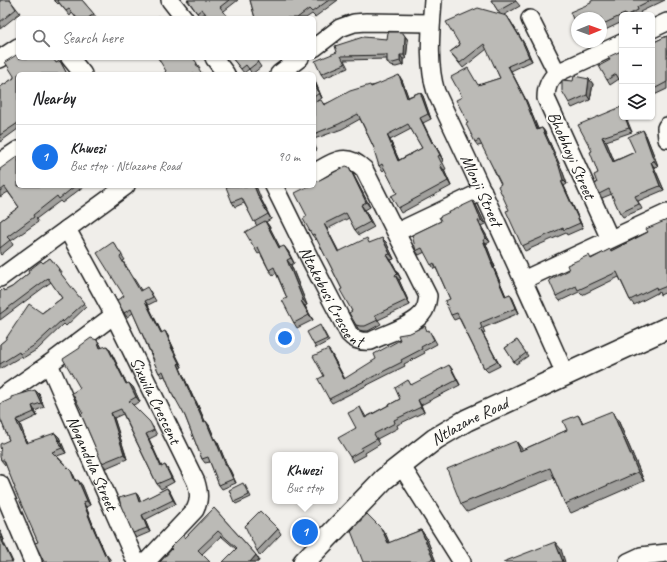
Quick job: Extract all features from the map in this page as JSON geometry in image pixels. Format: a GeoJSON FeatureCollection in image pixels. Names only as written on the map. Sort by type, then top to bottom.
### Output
{"type":"FeatureCollection","features":[{"type":"Feature","properties":{"kind":"street"},"geometry":{"type":"LineString","coordinates":[[170,0],[182,16]]}},
{"type":"Feature","properties":{"kind":"street","name":"Mlonji Street"},"geometry":{"type":"LineString","coordinates":[[433,0],[431,23],[431,68],[436,92],[483,190],[564,374]]}},
{"type":"Feature","properties":{"kind":"street"},"geometry":{"type":"LineString","coordinates":[[530,20],[557,73],[619,44]]}},
{"type":"Feature","properties":{"kind":"street"},"geometry":{"type":"LineString","coordinates":[[316,46],[340,28],[354,22],[431,23]]}},
{"type":"Feature","properties":{"kind":"street"},"geometry":{"type":"LineString","coordinates":[[655,28],[667,22]]}},
{"type":"Feature","properties":{"kind":"street"},"geometry":{"type":"LineString","coordinates":[[0,59],[16,48]]}},
{"type":"Feature","properties":{"kind":"street"},"geometry":{"type":"LineString","coordinates":[[72,60],[81,72]]}},
{"type":"Feature","properties":{"kind":"street"},"geometry":{"type":"LineString","coordinates":[[216,60],[224,72]]}},
{"type":"Feature","properties":{"kind":"street"},"geometry":{"type":"LineString","coordinates":[[282,72],[297,60]]}},
{"type":"Feature","properties":{"kind":"street","name":"Bhobhoyi Street"},"geometry":{"type":"LineString","coordinates":[[557,73],[551,78],[548,85],[546,98],[610,240]]}},
{"type":"Feature","properties":{"kind":"street"},"geometry":{"type":"LineString","coordinates":[[667,126],[667,139]]}},
{"type":"Feature","properties":{"kind":"street"},"geometry":{"type":"LineString","coordinates":[[0,162],[16,151]]}},
{"type":"Feature","properties":{"kind":"street","name":"Ntakobusi Crescent"},"geometry":{"type":"LineString","coordinates":[[280,188],[312,263],[349,334],[353,338],[365,342],[371,341],[414,321],[423,312],[427,304],[428,296],[364,169],[353,160],[344,159],[337,160],[316,172]]}},
{"type":"Feature","properties":{"kind":"street"},"geometry":{"type":"LineString","coordinates":[[0,278],[123,188]]}},
{"type":"Feature","properties":{"kind":"street"},"geometry":{"type":"LineString","coordinates":[[397,232],[483,190]]}},
{"type":"Feature","properties":{"kind":"street"},"geometry":{"type":"LineString","coordinates":[[523,280],[667,213]]}},
{"type":"Feature","properties":{"kind":"street","name":"Sixwila Crescent"},"geometry":{"type":"LineString","coordinates":[[67,230],[114,315],[196,482],[199,492],[199,500],[195,510],[146,562]]}},
{"type":"Feature","properties":{"kind":"street"},"geometry":{"type":"LineString","coordinates":[[0,398],[114,315]]}},
{"type":"Feature","properties":{"kind":"street","name":"Ntlazane Road"},"geometry":{"type":"LineString","coordinates":[[304,562],[384,479],[435,439],[466,420],[667,328]]}},
{"type":"Feature","properties":{"kind":"street","name":"Noqandula Street"},"geometry":{"type":"LineString","coordinates":[[48,364],[136,562]]}},
{"type":"Feature","properties":{"kind":"street"},"geometry":{"type":"LineString","coordinates":[[401,465],[462,562]]}},
{"type":"Feature","properties":{"kind":"street"},"geometry":{"type":"LineString","coordinates":[[0,484],[33,562]]}},
{"type":"Feature","properties":{"kind":"street"},"geometry":{"type":"LineString","coordinates":[[628,562],[641,556],[667,553]]}},
{"type":"Feature","properties":{"kind":"building"},"geometry":{"type":"Polygon","coordinates":[[[0,0],[10,0],[16,9],[0,22],[0,0]]]}},
{"type":"Feature","properties":{"kind":"building"},"geometry":{"type":"Polygon","coordinates":[[[57,0],[82,0],[94,14],[91,16],[75,16],[69,9],[66,11],[57,0]]]}},
{"type":"Feature","properties":{"kind":"building"},"geometry":{"type":"Polygon","coordinates":[[[188,0],[229,0],[220,7],[227,16],[207,16],[202,9],[197,13],[188,0]]]}},
{"type":"Feature","properties":{"kind":"building"},"geometry":{"type":"Polygon","coordinates":[[[250,0],[329,0],[312,12],[309,9],[300,16],[254,16],[250,0]]]}},
{"type":"Feature","properties":{"kind":"building"},"geometry":{"type":"Polygon","coordinates":[[[491,0],[515,0],[516,1],[498,11],[491,0]]]}},
{"type":"Feature","properties":{"kind":"building"},"geometry":{"type":"Polygon","coordinates":[[[651,0],[637,7],[638,10],[634,12],[619,12],[619,16],[607,22],[607,12],[571,12],[571,14],[570,12],[591,3],[591,1],[651,0]]]}},
{"type":"Feature","properties":{"kind":"building"},"geometry":{"type":"Polygon","coordinates":[[[478,8],[507,16],[522,41],[529,57],[508,66],[524,97],[537,130],[542,128],[559,166],[563,180],[561,181],[580,223],[564,230],[563,228],[522,246],[506,211],[509,210],[498,186],[501,184],[479,140],[475,142],[466,124],[468,123],[456,100],[462,97],[451,77],[468,68],[478,85],[500,78],[484,44],[460,63],[450,52],[460,45],[446,22],[478,8]]]}},
{"type":"Feature","properties":{"kind":"building"},"geometry":{"type":"Polygon","coordinates":[[[388,32],[402,32],[405,36],[404,55],[400,55],[400,61],[393,63],[387,62],[387,55],[341,56],[345,64],[321,74],[315,61],[337,52],[335,46],[363,37],[387,39],[388,32]]]}},
{"type":"Feature","properties":{"kind":"building"},"geometry":{"type":"Polygon","coordinates":[[[667,36],[667,82],[655,88],[655,48],[655,42],[667,36]]]}},
{"type":"Feature","properties":{"kind":"building"},"geometry":{"type":"Polygon","coordinates":[[[619,52],[619,79],[616,74],[607,80],[599,66],[610,60],[608,57],[619,52]]]}},
{"type":"Feature","properties":{"kind":"building"},"geometry":{"type":"Polygon","coordinates":[[[16,55],[16,60],[54,60],[56,63],[60,61],[66,72],[16,72],[16,124],[0,135],[0,87],[14,78],[5,62],[16,55]]]}},
{"type":"Feature","properties":{"kind":"building"},"geometry":{"type":"Polygon","coordinates":[[[159,60],[195,60],[201,72],[165,72],[166,71],[159,60]]]}},
{"type":"Feature","properties":{"kind":"building"},"geometry":{"type":"Polygon","coordinates":[[[234,60],[256,60],[258,62],[249,69],[246,65],[241,69],[234,60]]]}},
{"type":"Feature","properties":{"kind":"building"},"geometry":{"type":"Polygon","coordinates":[[[399,75],[407,98],[420,92],[428,114],[420,118],[432,143],[433,142],[440,155],[438,156],[442,164],[440,165],[448,181],[398,208],[391,196],[397,193],[382,164],[379,166],[375,150],[358,114],[316,133],[316,101],[321,100],[324,105],[350,91],[370,85],[371,87],[399,75]],[[408,124],[387,135],[398,161],[422,148],[408,124]]]}},
{"type":"Feature","properties":{"kind":"building"},"geometry":{"type":"Polygon","coordinates":[[[574,76],[589,79],[587,95],[569,103],[562,91],[562,80],[573,81],[574,76]]]}},
{"type":"Feature","properties":{"kind":"building"},"geometry":{"type":"Polygon","coordinates":[[[316,86],[319,93],[316,95],[316,86]]]}},
{"type":"Feature","properties":{"kind":"building"},"geometry":{"type":"Polygon","coordinates":[[[619,108],[619,120],[626,120],[629,128],[602,137],[613,162],[635,152],[628,137],[643,130],[654,161],[651,162],[660,186],[635,196],[639,204],[620,213],[609,189],[599,194],[595,184],[597,183],[594,175],[598,173],[590,152],[592,151],[578,125],[619,108]]]}},
{"type":"Feature","properties":{"kind":"building"},"geometry":{"type":"Polygon","coordinates":[[[16,157],[16,188],[73,188],[59,199],[57,196],[33,215],[34,217],[7,237],[10,240],[0,248],[0,221],[19,207],[5,187],[0,191],[0,169],[16,157]]]}},
{"type":"Feature","properties":{"kind":"building"},"geometry":{"type":"Polygon","coordinates":[[[346,166],[349,167],[366,202],[361,205],[370,222],[355,230],[346,213],[324,224],[338,252],[367,238],[369,243],[382,238],[390,254],[387,255],[398,274],[395,275],[407,300],[375,315],[378,320],[365,326],[356,325],[349,313],[352,311],[340,290],[342,289],[314,234],[312,235],[303,219],[307,216],[295,193],[305,188],[316,188],[316,182],[346,166]]]}},
{"type":"Feature","properties":{"kind":"building"},"geometry":{"type":"Polygon","coordinates":[[[226,188],[255,188],[268,214],[254,222],[242,198],[232,202],[226,188]]]}},
{"type":"Feature","properties":{"kind":"building"},"geometry":{"type":"Polygon","coordinates":[[[473,201],[481,220],[478,221],[486,238],[483,240],[491,263],[505,296],[510,294],[516,308],[480,323],[482,328],[480,329],[497,361],[484,368],[457,313],[451,315],[445,301],[450,299],[434,263],[431,265],[422,248],[416,251],[412,235],[441,221],[439,217],[473,201]]]}},
{"type":"Feature","properties":{"kind":"building"},"geometry":{"type":"Polygon","coordinates":[[[667,220],[667,286],[657,290],[656,287],[630,300],[617,272],[578,290],[576,286],[556,296],[549,280],[569,270],[567,265],[589,255],[591,259],[610,249],[611,251],[648,232],[646,229],[667,220]]]}},
{"type":"Feature","properties":{"kind":"building"},"geometry":{"type":"Polygon","coordinates":[[[265,221],[279,248],[284,246],[291,258],[287,260],[303,300],[301,301],[309,315],[294,323],[282,300],[287,298],[274,267],[269,270],[258,247],[255,249],[245,232],[265,221]]]}},
{"type":"Feature","properties":{"kind":"building"},"geometry":{"type":"Polygon","coordinates":[[[113,242],[122,255],[120,257],[140,291],[147,287],[153,297],[145,301],[161,333],[165,331],[192,398],[193,397],[204,422],[206,421],[233,479],[219,485],[208,457],[202,459],[185,416],[174,398],[163,371],[159,373],[131,309],[124,313],[117,300],[124,296],[97,253],[113,242]]]}},
{"type":"Feature","properties":{"kind":"building"},"geometry":{"type":"Polygon","coordinates":[[[50,258],[84,303],[63,322],[62,320],[35,345],[20,354],[19,352],[0,364],[0,344],[5,340],[29,304],[42,313],[62,298],[48,278],[0,314],[0,292],[3,289],[4,291],[12,287],[29,273],[28,271],[41,261],[43,263],[50,258]]]}},
{"type":"Feature","properties":{"kind":"building"},"geometry":{"type":"Polygon","coordinates":[[[320,325],[327,339],[314,345],[307,332],[320,325]]]}},
{"type":"Feature","properties":{"kind":"building"},"geometry":{"type":"Polygon","coordinates":[[[425,326],[427,331],[429,330],[434,340],[421,347],[422,349],[401,360],[402,362],[329,399],[318,379],[324,376],[313,356],[328,349],[344,379],[376,359],[374,354],[400,340],[398,335],[410,333],[425,326]]]}},
{"type":"Feature","properties":{"kind":"building"},"geometry":{"type":"Polygon","coordinates":[[[91,338],[97,340],[100,348],[107,346],[126,384],[129,383],[136,397],[129,401],[150,422],[154,430],[146,434],[161,467],[165,465],[171,478],[157,484],[121,409],[111,413],[124,454],[102,463],[81,414],[83,413],[72,393],[80,388],[63,359],[80,348],[80,346],[91,338]]]}},
{"type":"Feature","properties":{"kind":"building"},"geometry":{"type":"Polygon","coordinates":[[[517,340],[526,353],[514,362],[505,348],[517,340]]]}},
{"type":"Feature","properties":{"kind":"building"},"geometry":{"type":"Polygon","coordinates":[[[449,365],[457,380],[418,400],[421,407],[394,420],[395,423],[374,434],[377,439],[361,448],[362,450],[350,457],[338,438],[356,428],[348,413],[360,407],[365,418],[400,399],[395,388],[408,380],[411,385],[449,365]]]}},
{"type":"Feature","properties":{"kind":"building"},"geometry":{"type":"Polygon","coordinates":[[[35,390],[41,403],[32,406],[34,412],[16,420],[26,443],[55,433],[62,448],[52,452],[71,471],[75,481],[78,480],[87,501],[83,502],[109,562],[44,562],[35,543],[38,542],[14,488],[4,460],[1,460],[0,457],[0,444],[9,440],[0,418],[0,404],[11,399],[11,397],[35,390]]]}},
{"type":"Feature","properties":{"kind":"building"},"geometry":{"type":"Polygon","coordinates":[[[612,411],[638,472],[565,504],[550,468],[461,504],[447,469],[516,441],[520,451],[567,430],[563,421],[578,415],[582,423],[612,411]]]}},
{"type":"Feature","properties":{"kind":"building"},"geometry":{"type":"Polygon","coordinates":[[[243,483],[249,495],[234,502],[229,490],[243,483]]]}},
{"type":"Feature","properties":{"kind":"building"},"geometry":{"type":"Polygon","coordinates":[[[167,488],[173,500],[142,515],[147,528],[133,533],[119,498],[136,493],[139,502],[167,488]]]}},
{"type":"Feature","properties":{"kind":"building"},"geometry":{"type":"Polygon","coordinates":[[[214,508],[256,555],[250,562],[223,562],[237,548],[218,531],[198,550],[210,562],[160,562],[172,549],[170,548],[183,535],[185,538],[214,508]]]}},
{"type":"Feature","properties":{"kind":"building"},"geometry":{"type":"Polygon","coordinates":[[[260,511],[278,529],[257,551],[245,526],[260,511]]]}},
{"type":"Feature","properties":{"kind":"building"},"geometry":{"type":"Polygon","coordinates":[[[367,514],[381,528],[388,543],[421,530],[433,559],[425,562],[363,562],[351,531],[367,514]]]}},
{"type":"Feature","properties":{"kind":"building"},"geometry":{"type":"Polygon","coordinates":[[[0,537],[12,562],[0,562],[0,537]]]}},
{"type":"Feature","properties":{"kind":"building"},"geometry":{"type":"Polygon","coordinates":[[[555,542],[563,562],[503,562],[555,542]]]}},
{"type":"Feature","properties":{"kind":"place","name":"Khwezi"},"geometry":{"type":"Point","coordinates":[305,532]}}]}
